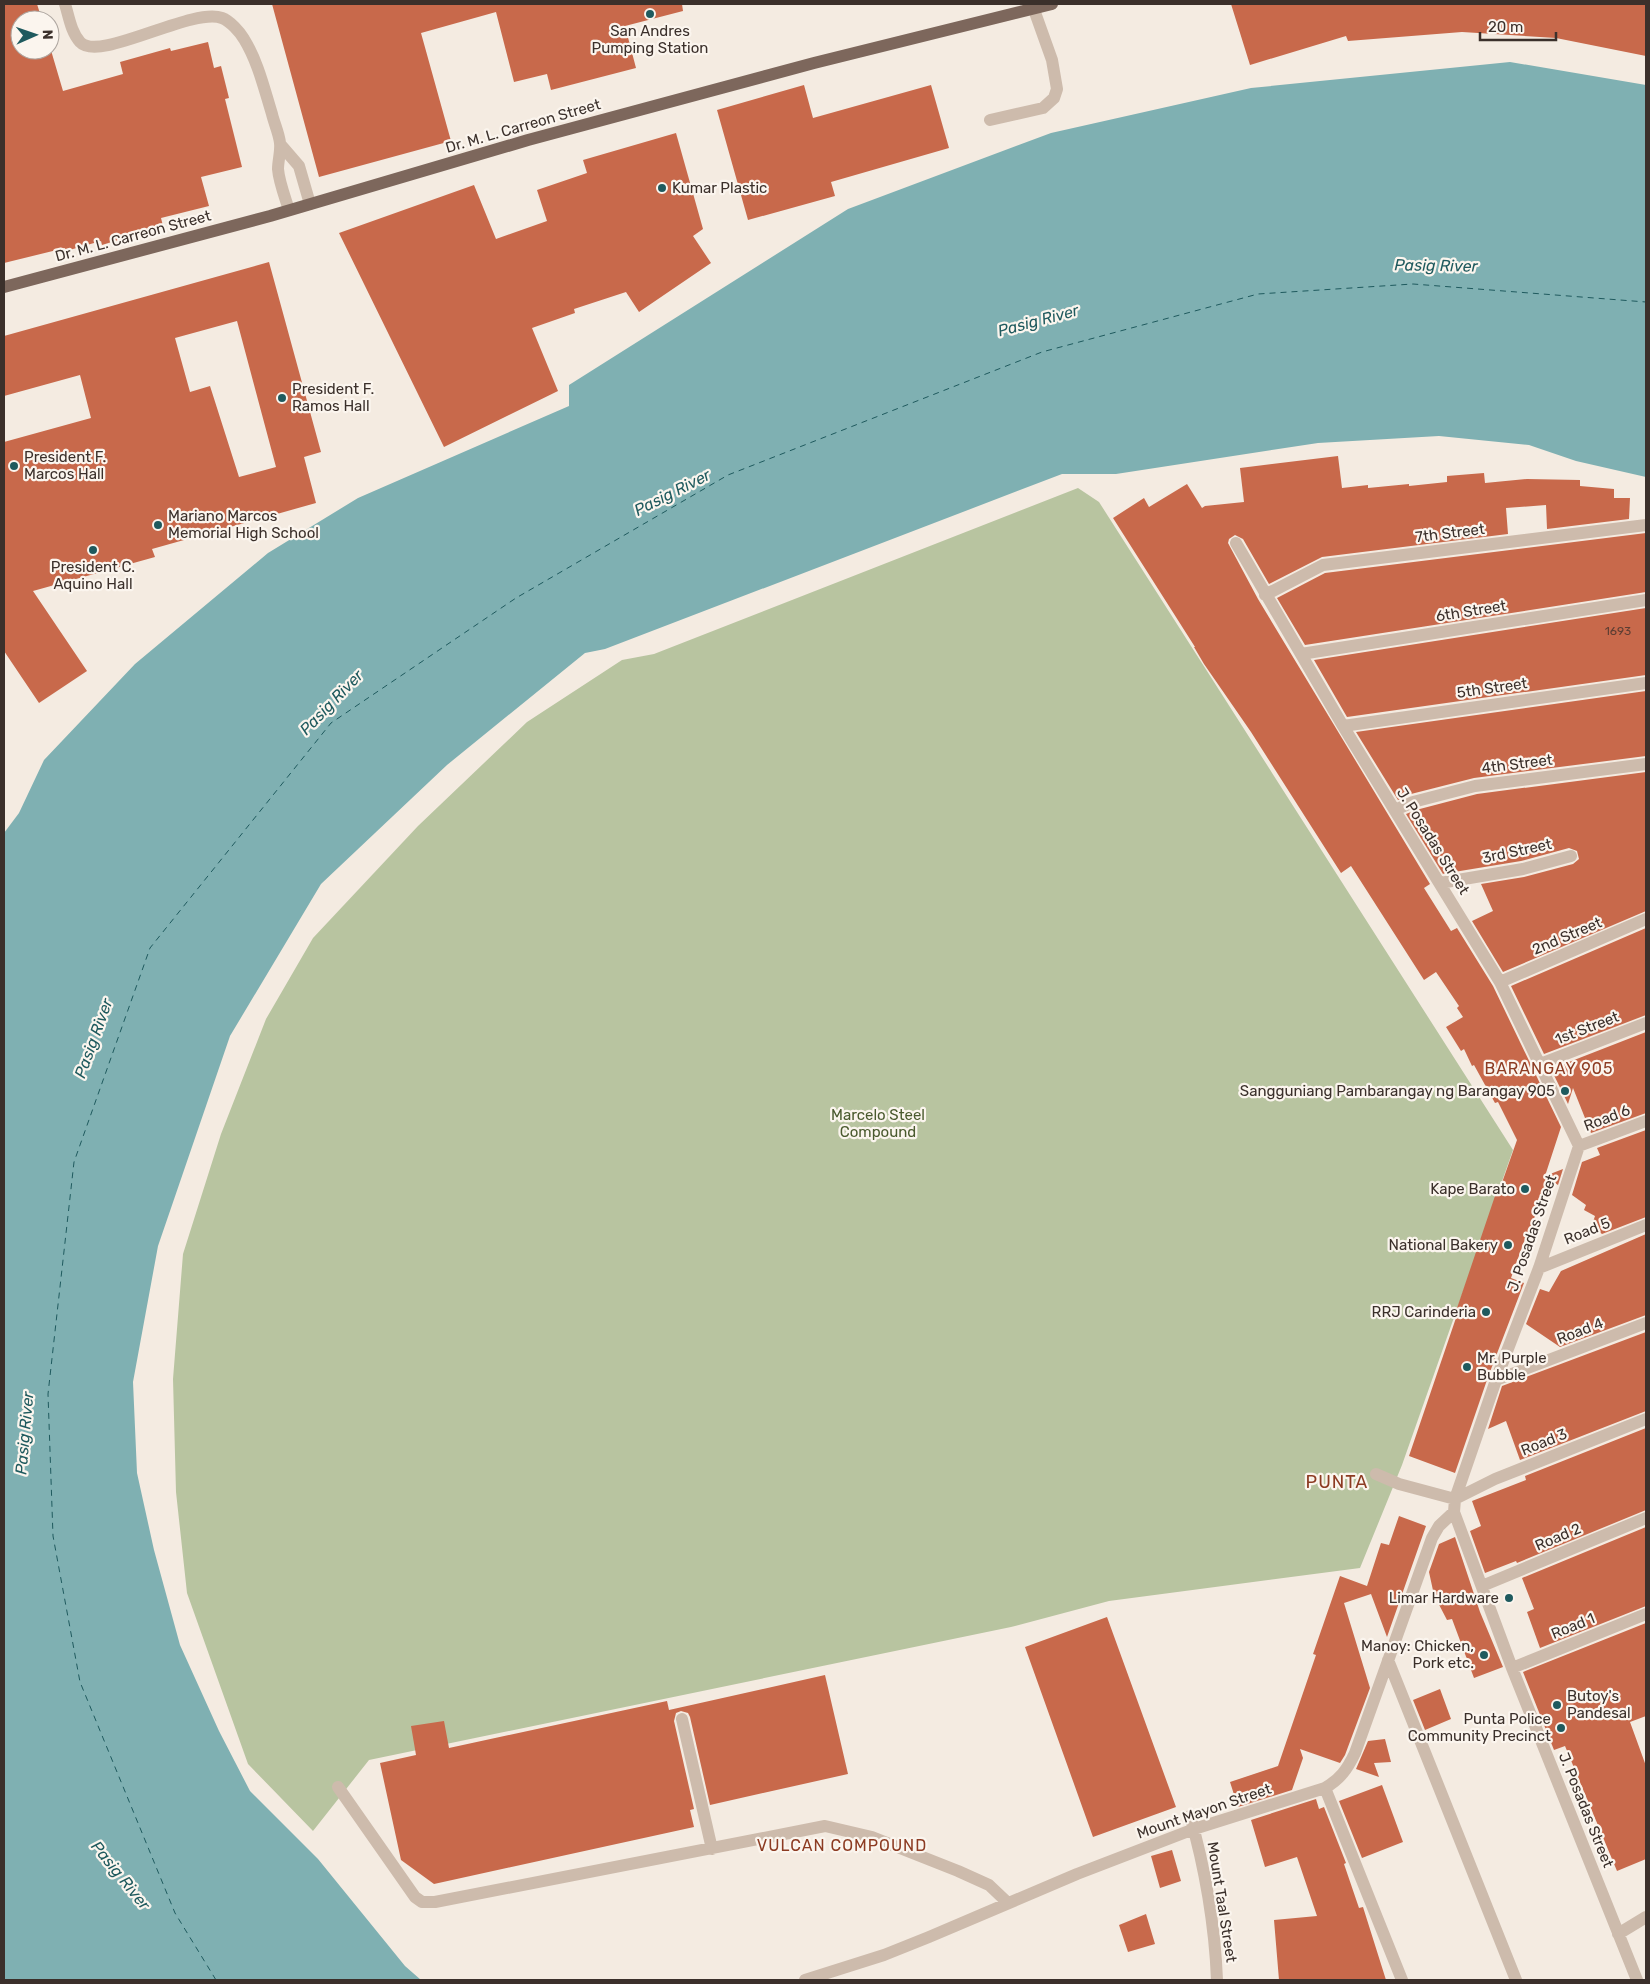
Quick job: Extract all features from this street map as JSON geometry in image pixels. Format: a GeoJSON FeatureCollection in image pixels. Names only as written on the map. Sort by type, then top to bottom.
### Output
{"type":"FeatureCollection","features":[{"type":"Feature","properties":{"kind":"main road","name":"Dr. M. L. Carreon Street"},"geometry":{"type":"LineString","coordinates":[[4,287],[289,210],[575,127],[814,63],[1032,7],[1052,4]]}},
{"type":"Feature","properties":{"kind":"street"},"geometry":{"type":"LineString","coordinates":[[65,4],[72,30],[81,44],[89,48],[124,40],[181,22],[213,16],[223,18],[230,23],[244,38],[259,70],[280,144],[278,171],[289,210]]}},
{"type":"Feature","properties":{"kind":"street"},"geometry":{"type":"LineString","coordinates":[[990,120],[1043,108],[1054,98],[1057,90],[1052,60],[1032,7]]}},
{"type":"Feature","properties":{"kind":"street"},"geometry":{"type":"LineString","coordinates":[[280,144],[299,166],[310,204]]}},
{"type":"Feature","properties":{"kind":"street","name":"7th Street"},"geometry":{"type":"LineString","coordinates":[[1265,595],[1323,564],[1646,525]]}},
{"type":"Feature","properties":{"kind":"street","name":"J. Posadas Street"},"geometry":{"type":"LineString","coordinates":[[1236,543],[1343,726],[1500,982],[1579,1146],[1539,1268],[1496,1380],[1455,1506],[1512,1668],[1637,1980]]}},
{"type":"Feature","properties":{"kind":"street","name":"6th Street"},"geometry":{"type":"LineString","coordinates":[[1301,654],[1646,600]]}},
{"type":"Feature","properties":{"kind":"street","name":"5th Street"},"geometry":{"type":"LineString","coordinates":[[1343,726],[1646,683]]}},
{"type":"Feature","properties":{"kind":"street","name":"4th Street"},"geometry":{"type":"LineString","coordinates":[[1395,810],[1413,802],[1475,786],[1646,764]]}},
{"type":"Feature","properties":{"kind":"street","name":"3rd Street"},"geometry":{"type":"LineString","coordinates":[[1440,883],[1522,869],[1571,856]]}},
{"type":"Feature","properties":{"kind":"street","name":"2nd Street"},"geometry":{"type":"LineString","coordinates":[[1500,982],[1646,919]]}},
{"type":"Feature","properties":{"kind":"street","name":"1st Street"},"geometry":{"type":"LineString","coordinates":[[1540,1064],[1646,1023]]}},
{"type":"Feature","properties":{"kind":"street","name":"Road 6"},"geometry":{"type":"LineString","coordinates":[[1579,1146],[1646,1121]]}},
{"type":"Feature","properties":{"kind":"street","name":"Road 5"},"geometry":{"type":"LineString","coordinates":[[1539,1268],[1646,1225]]}},
{"type":"Feature","properties":{"kind":"street","name":"Road 4"},"geometry":{"type":"LineString","coordinates":[[1496,1380],[1646,1323]]}},
{"type":"Feature","properties":{"kind":"street","name":"Road 3"},"geometry":{"type":"LineString","coordinates":[[1455,1506],[1495,1480],[1646,1419]]}},
{"type":"Feature","properties":{"kind":"street"},"geometry":{"type":"LineString","coordinates":[[1376,1474],[1455,1506]]}},
{"type":"Feature","properties":{"kind":"street","name":"Mount Mayon Street"},"geometry":{"type":"LineString","coordinates":[[805,1980],[902,1948],[1194,1828],[1325,1788],[1338,1780],[1347,1769],[1432,1538],[1455,1506]]}},
{"type":"Feature","properties":{"kind":"street","name":"Road 2"},"geometry":{"type":"LineString","coordinates":[[1482,1586],[1646,1518]]}},
{"type":"Feature","properties":{"kind":"street","name":"Road 1"},"geometry":{"type":"LineString","coordinates":[[1512,1668],[1646,1614]]}},
{"type":"Feature","properties":{"kind":"street"},"geometry":{"type":"LineString","coordinates":[[1388,1660],[1516,1980]]}},
{"type":"Feature","properties":{"kind":"street"},"geometry":{"type":"LineString","coordinates":[[682,1719],[712,1849]]}},
{"type":"Feature","properties":{"kind":"street"},"geometry":{"type":"LineString","coordinates":[[338,1787],[415,1897],[422,1902],[435,1902],[825,1826],[872,1837],[943,1865],[988,1885],[1008,1903]]}},
{"type":"Feature","properties":{"kind":"street"},"geometry":{"type":"LineString","coordinates":[[1325,1788],[1402,1980]]}},
{"type":"Feature","properties":{"kind":"street","name":"Mount Taal Street"},"geometry":{"type":"LineString","coordinates":[[1190,1816],[1194,1828],[1212,1930],[1217,1980]]}},
{"type":"Feature","properties":{"kind":"street"},"geometry":{"type":"LineString","coordinates":[[1618,1934],[1646,1917]]}},
{"type":"Feature","properties":{"kind":"green space","name":"Marcelo Steel Compound"},"geometry":{"type":"Polygon","coordinates":[[[1078,488],[1099,502],[1513,1150],[1402,1465],[1360,1568],[1109,1601],[1011,1627],[369,1760],[313,1831],[248,1764],[187,1593],[176,1492],[173,1379],[183,1254],[221,1134],[266,1019],[313,938],[418,826],[527,722],[622,660],[654,654],[1078,488]]]}},
{"type":"Feature","properties":{"kind":"water","name":"Pasig River"},"geometry":{"type":"Polygon","coordinates":[[[1510,62],[1646,85],[1646,477],[1576,461],[1529,445],[1439,436],[1318,443],[1116,474],[1062,474],[605,649],[585,653],[447,765],[321,884],[230,1036],[158,1246],[133,1382],[137,1473],[154,1550],[180,1645],[219,1731],[250,1791],[318,1859],[405,1966],[421,1980],[4,1980],[4,833],[19,813],[44,760],[135,664],[268,553],[358,498],[569,406],[569,385],[848,209],[1051,133],[1251,88],[1510,62]]]}},
{"type":"Feature","properties":{"kind":"building"},"geometry":{"type":"Polygon","coordinates":[[[4,4],[37,4],[39,10],[10,10],[10,60],[54,60],[63,91],[123,74],[120,62],[170,48],[171,51],[208,42],[214,68],[221,66],[229,98],[225,99],[242,167],[201,177],[209,206],[161,218],[163,226],[102,245],[101,241],[66,251],[65,248],[4,263],[4,4]]]}},
{"type":"Feature","properties":{"kind":"building"},"geometry":{"type":"Polygon","coordinates":[[[272,4],[682,4],[683,11],[625,26],[636,68],[551,90],[547,74],[514,82],[496,12],[421,33],[451,141],[319,177],[272,4]]]}},
{"type":"Feature","properties":{"kind":"building"},"geometry":{"type":"Polygon","coordinates":[[[1231,4],[1646,4],[1646,56],[1556,38],[1462,32],[1348,41],[1346,36],[1250,65],[1231,4]]]}},
{"type":"Feature","properties":{"kind":"building"},"geometry":{"type":"Polygon","coordinates":[[[804,85],[813,118],[931,85],[949,148],[831,182],[835,196],[748,220],[717,110],[804,85]]]}},
{"type":"Feature","properties":{"kind":"building"},"geometry":{"type":"Polygon","coordinates":[[[676,133],[703,229],[693,236],[711,263],[639,312],[626,292],[574,309],[575,313],[532,328],[558,391],[444,447],[339,233],[474,185],[496,239],[547,221],[537,190],[587,173],[583,160],[676,133]]]}},
{"type":"Feature","properties":{"kind":"building","name":"Mariano Marcos Memorial High School"},"geometry":{"type":"Polygon","coordinates":[[[269,262],[321,452],[304,457],[316,503],[152,549],[155,557],[33,591],[87,671],[39,703],[4,651],[4,442],[91,418],[80,375],[4,396],[4,336],[269,262]],[[237,321],[175,338],[190,392],[210,386],[239,477],[276,467],[237,321]]]}},
{"type":"Feature","properties":{"kind":"building"},"geometry":{"type":"Polygon","coordinates":[[[1338,456],[1342,488],[1368,485],[1368,488],[1409,484],[1409,486],[1447,482],[1447,476],[1484,473],[1485,483],[1527,479],[1580,480],[1580,486],[1614,489],[1614,498],[1630,498],[1629,519],[1547,529],[1546,505],[1506,508],[1508,534],[1322,557],[1269,584],[1243,539],[1235,535],[1229,539],[1228,543],[1258,599],[1430,884],[1424,888],[1451,931],[1457,928],[1493,986],[1561,1127],[1545,1176],[1563,1169],[1558,1185],[1548,1178],[1527,1240],[1525,1239],[1511,1278],[1524,1283],[1488,1377],[1455,1473],[1409,1456],[1496,1193],[1498,1194],[1517,1140],[1498,1102],[1495,1103],[1474,1065],[1472,1066],[1464,1049],[1461,1051],[1446,1027],[1463,1017],[1457,1008],[1459,1006],[1436,972],[1424,980],[1351,866],[1341,873],[1251,732],[1204,664],[1113,518],[1144,498],[1149,507],[1187,484],[1202,508],[1205,506],[1244,502],[1240,468],[1338,456]]]}},
{"type":"Feature","properties":{"kind":"building"},"geometry":{"type":"Polygon","coordinates":[[[1646,533],[1646,592],[1305,645],[1277,598],[1325,573],[1646,533]]]}},
{"type":"Feature","properties":{"kind":"building"},"geometry":{"type":"Polygon","coordinates":[[[1646,608],[1646,675],[1347,717],[1314,660],[1646,608]]]}},
{"type":"Feature","properties":{"kind":"building"},"geometry":{"type":"Polygon","coordinates":[[[1646,691],[1646,756],[1474,778],[1411,794],[1398,800],[1356,732],[1646,691]]]}},
{"type":"Feature","properties":{"kind":"building"},"geometry":{"type":"Polygon","coordinates":[[[1646,772],[1646,911],[1503,972],[1472,921],[1493,911],[1481,884],[1524,877],[1573,864],[1579,859],[1577,851],[1569,848],[1521,861],[1443,874],[1406,814],[1477,794],[1646,772]]]}},
{"type":"Feature","properties":{"kind":"building"},"geometry":{"type":"Polygon","coordinates":[[[1646,928],[1646,1015],[1544,1054],[1511,986],[1646,928]]]}},
{"type":"Feature","properties":{"kind":"building"},"geometry":{"type":"Polygon","coordinates":[[[1646,1032],[1646,1113],[1591,1133],[1573,1088],[1568,1104],[1551,1069],[1646,1032]]]}},
{"type":"Feature","properties":{"kind":"building"},"geometry":{"type":"Polygon","coordinates":[[[1646,1130],[1646,1217],[1602,1234],[1592,1225],[1595,1216],[1584,1210],[1586,1205],[1572,1195],[1582,1162],[1600,1155],[1597,1148],[1646,1130]]]}},
{"type":"Feature","properties":{"kind":"building"},"geometry":{"type":"Polygon","coordinates":[[[1646,1234],[1646,1315],[1560,1347],[1526,1324],[1540,1289],[1549,1292],[1561,1271],[1646,1234]]]}},
{"type":"Feature","properties":{"kind":"building"},"geometry":{"type":"Polygon","coordinates":[[[1646,1332],[1646,1411],[1520,1460],[1506,1421],[1488,1429],[1502,1386],[1646,1332]]]}},
{"type":"Feature","properties":{"kind":"building"},"geometry":{"type":"Polygon","coordinates":[[[1646,1428],[1646,1510],[1517,1563],[1516,1561],[1485,1573],[1470,1531],[1481,1526],[1472,1501],[1526,1480],[1525,1476],[1646,1428]]]}},
{"type":"Feature","properties":{"kind":"building"},"geometry":{"type":"Polygon","coordinates":[[[1399,1516],[1426,1526],[1387,1637],[1371,1594],[1344,1603],[1370,1688],[1345,1755],[1340,1763],[1300,1749],[1303,1758],[1292,1790],[1238,1807],[1230,1782],[1278,1766],[1316,1655],[1313,1654],[1340,1576],[1367,1586],[1381,1543],[1389,1545],[1399,1516]]]}},
{"type":"Feature","properties":{"kind":"building"},"geometry":{"type":"Polygon","coordinates":[[[1646,1527],[1646,1606],[1540,1648],[1527,1612],[1534,1609],[1522,1578],[1646,1527]]]}},
{"type":"Feature","properties":{"kind":"building"},"geometry":{"type":"Polygon","coordinates":[[[1455,1537],[1480,1612],[1503,1667],[1474,1678],[1452,1619],[1447,1620],[1434,1595],[1429,1572],[1439,1544],[1455,1537]]]}},
{"type":"Feature","properties":{"kind":"building"},"geometry":{"type":"Polygon","coordinates":[[[1107,1617],[1176,1807],[1093,1837],[1025,1647],[1107,1617]]]}},
{"type":"Feature","properties":{"kind":"building"},"geometry":{"type":"Polygon","coordinates":[[[1646,1623],[1646,1716],[1630,1722],[1646,1766],[1646,1859],[1617,1871],[1565,1746],[1554,1750],[1523,1672],[1646,1623]]]}},
{"type":"Feature","properties":{"kind":"building"},"geometry":{"type":"Polygon","coordinates":[[[825,1675],[848,1774],[710,1805],[690,1717],[688,1713],[681,1711],[676,1713],[674,1721],[694,1809],[690,1810],[694,1827],[434,1884],[401,1860],[380,1763],[416,1755],[411,1726],[444,1721],[449,1748],[667,1701],[669,1710],[825,1675]]]}},
{"type":"Feature","properties":{"kind":"building"},"geometry":{"type":"Polygon","coordinates":[[[1440,1689],[1451,1719],[1425,1730],[1413,1700],[1440,1689]]]}},
{"type":"Feature","properties":{"kind":"building"},"geometry":{"type":"Polygon","coordinates":[[[1385,1739],[1391,1762],[1374,1763],[1379,1777],[1356,1769],[1368,1741],[1385,1739]]]}},
{"type":"Feature","properties":{"kind":"building"},"geometry":{"type":"Polygon","coordinates":[[[1382,1785],[1403,1842],[1362,1858],[1339,1801],[1382,1785]]]}},
{"type":"Feature","properties":{"kind":"building"},"geometry":{"type":"Polygon","coordinates":[[[1316,1799],[1319,1809],[1324,1807],[1346,1863],[1344,1864],[1359,1908],[1363,1907],[1386,1980],[1279,1980],[1274,1920],[1317,1916],[1297,1857],[1265,1867],[1251,1820],[1316,1799]]]}},
{"type":"Feature","properties":{"kind":"building"},"geometry":{"type":"Polygon","coordinates":[[[1172,1850],[1181,1881],[1160,1888],[1151,1856],[1172,1850]]]}},
{"type":"Feature","properties":{"kind":"building"},"geometry":{"type":"Polygon","coordinates":[[[1146,1914],[1155,1944],[1128,1952],[1119,1925],[1146,1914]]]}},
{"type":"Feature","properties":{"kind":"ferry route"},"geometry":{"type":"LineString","coordinates":[[216,1980],[175,1913],[80,1682],[53,1536],[48,1394],[74,1162],[150,948],[331,723],[516,598],[728,475],[1042,352],[1258,294],[1413,284],[1646,302]]}},
{"type":"Feature","properties":{"kind":"place","name":"San Andres Pumping Station"},"geometry":{"type":"Point","coordinates":[650,14]}},
{"type":"Feature","properties":{"kind":"place","name":"Kumar Plastic"},"geometry":{"type":"Point","coordinates":[662,188]}},
{"type":"Feature","properties":{"kind":"place","name":"President F. Ramos Hall"},"geometry":{"type":"Point","coordinates":[282,398]}},
{"type":"Feature","properties":{"kind":"place","name":"President F. Marcos Hall"},"geometry":{"type":"Point","coordinates":[14,466]}},
{"type":"Feature","properties":{"kind":"place","name":"Mariano Marcos Memorial High School"},"geometry":{"type":"Point","coordinates":[158,525]}},
{"type":"Feature","properties":{"kind":"place","name":"President C. Aquino Hall"},"geometry":{"type":"Point","coordinates":[93,550]}},
{"type":"Feature","properties":{"kind":"place","name":"Sangguniang Pambarangay ng Barangay 905"},"geometry":{"type":"Point","coordinates":[1565,1091]}},
{"type":"Feature","properties":{"kind":"place","name":"Kape Barato"},"geometry":{"type":"Point","coordinates":[1525,1189]}},
{"type":"Feature","properties":{"kind":"place","name":"National Bakery"},"geometry":{"type":"Point","coordinates":[1508,1245]}},
{"type":"Feature","properties":{"kind":"place","name":"RRJ Carinderia"},"geometry":{"type":"Point","coordinates":[1486,1312]}},
{"type":"Feature","properties":{"kind":"place","name":"Mr. Purple Bubble"},"geometry":{"type":"Point","coordinates":[1467,1367]}},
{"type":"Feature","properties":{"kind":"place","name":"Limar Hardware"},"geometry":{"type":"Point","coordinates":[1509,1598]}},
{"type":"Feature","properties":{"kind":"place","name":"Manoy: Chicken, Pork etc."},"geometry":{"type":"Point","coordinates":[1484,1655]}},
{"type":"Feature","properties":{"kind":"place","name":"Butoy's Pandesal"},"geometry":{"type":"Point","coordinates":[1557,1705]}},
{"type":"Feature","properties":{"kind":"place","name":"Punta Police Community Precinct"},"geometry":{"type":"Point","coordinates":[1561,1728]}},
{"type":"Feature","properties":{"kind":"district","name":"BARANGAY 905"},"geometry":{"type":"Point","coordinates":[1549,1068]}},
{"type":"Feature","properties":{"kind":"district","name":"PUNTA"},"geometry":{"type":"Point","coordinates":[1337,1482]}},
{"type":"Feature","properties":{"kind":"district","name":"VULCAN COMPOUND"},"geometry":{"type":"Point","coordinates":[842,1845]}}]}
